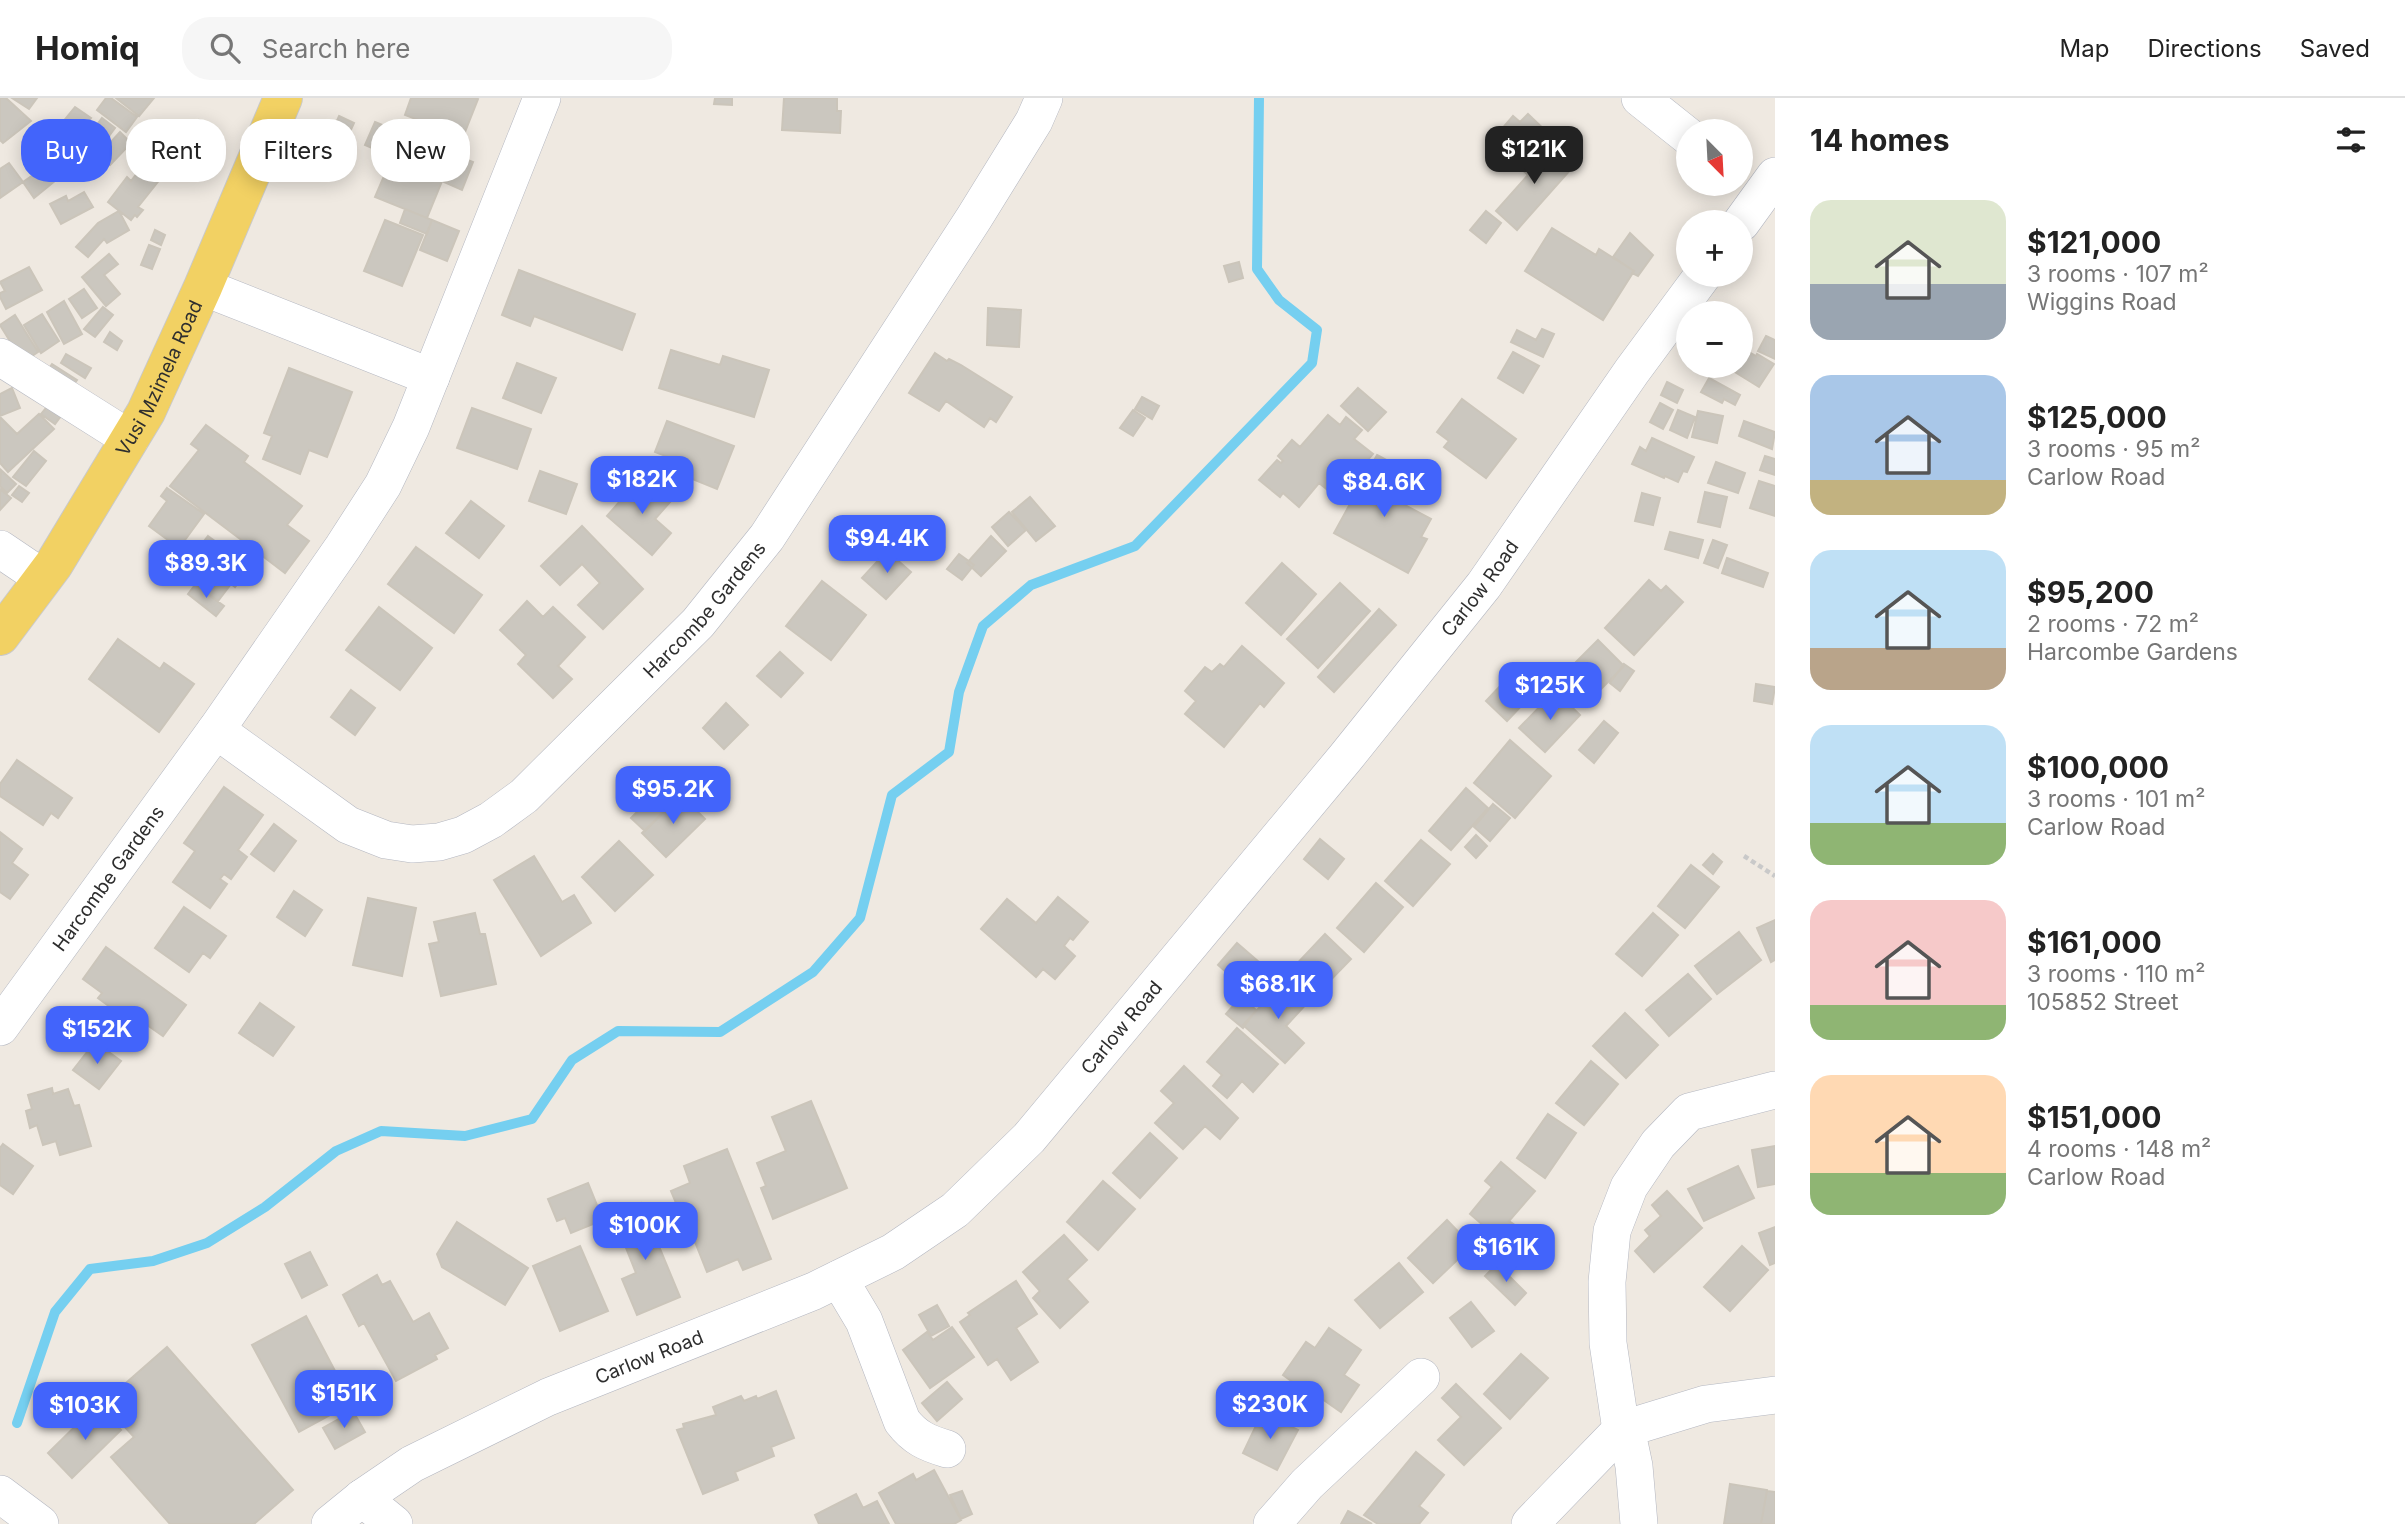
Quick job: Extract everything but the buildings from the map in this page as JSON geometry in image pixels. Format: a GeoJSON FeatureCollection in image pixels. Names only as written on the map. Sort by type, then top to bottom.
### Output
{"type":"FeatureCollection","features":[{"type":"Feature","properties":{"kind":"main road","name":"Vusi Mzimela Road"},"geometry":{"type":"LineString","coordinates":[[0,636],[43,578],[146,412],[204,288],[283,98]]}},
{"type":"Feature","properties":{"kind":"street","name":"Harcombe Gardens"},"geometry":{"type":"LineString","coordinates":[[0,1027],[216,730],[383,485],[411,427],[542,98]]}},
{"type":"Feature","properties":{"kind":"street","name":"Harcombe Gardens"},"geometry":{"type":"LineString","coordinates":[[216,730],[348,825],[386,840],[412,844],[439,842],[463,835],[491,820],[524,796],[698,623],[767,537],[981,207],[1034,121],[1044,98]]}},
{"type":"Feature","properties":{"kind":"street"},"geometry":{"type":"LineString","coordinates":[[1640,98],[1676,127]]}},
{"type":"Feature","properties":{"kind":"street"},"geometry":{"type":"LineString","coordinates":[[1749,210],[1764,187]]}},
{"type":"Feature","properties":{"kind":"street","name":"Carlow Road"},"geometry":{"type":"LineString","coordinates":[[330,1524],[412,1464],[548,1397],[814,1292],[893,1252],[955,1210],[1029,1138],[1346,757],[1484,585],[1632,371],[1694,287]]}},
{"type":"Feature","properties":{"kind":"street"},"geometry":{"type":"LineString","coordinates":[[204,288],[430,377]]}},
{"type":"Feature","properties":{"kind":"street"},"geometry":{"type":"LineString","coordinates":[[0,357],[130,439]]}},
{"type":"Feature","properties":{"kind":"street"},"geometry":{"type":"LineString","coordinates":[[0,549],[43,578]]}},
{"type":"Feature","properties":{"kind":"street"},"geometry":{"type":"LineString","coordinates":[[1639,1524],[1634,1466],[1630,1447],[1621,1430],[1608,1342],[1607,1282],[1612,1231],[1629,1187],[1658,1144],[1689,1112],[1775,1090]]}},
{"type":"Feature","properties":{"kind":"street"},"geometry":{"type":"LineString","coordinates":[[839,1279],[864,1321],[902,1421],[912,1435],[925,1443],[947,1449]]}},
{"type":"Feature","properties":{"kind":"street"},"geometry":{"type":"LineString","coordinates":[[1272,1524],[1307,1484],[1420,1377]]}},
{"type":"Feature","properties":{"kind":"street"},"geometry":{"type":"LineString","coordinates":[[1530,1524],[1621,1430],[1706,1404],[1775,1395]]}},
{"type":"Feature","properties":{"kind":"street"},"geometry":{"type":"LineString","coordinates":[[0,1494],[40,1524]]}},
{"type":"Feature","properties":{"kind":"street"},"geometry":{"type":"LineString","coordinates":[[362,1498],[394,1524]]}},
{"type":"Feature","properties":{"kind":"path"},"geometry":{"type":"LineString","coordinates":[[1744,856],[1775,876]]}},
{"type":"Feature","properties":{"kind":"waterway"},"geometry":{"type":"LineString","coordinates":[[17,1423],[55,1312],[90,1269],[153,1261],[207,1243],[265,1207],[336,1151],[381,1131],[465,1136],[532,1119],[572,1060],[618,1031],[720,1032],[813,972],[860,918],[892,795],[949,752],[959,692],[983,626],[1031,585],[1135,546],[1312,363],[1317,330],[1279,300],[1257,269],[1259,98]]}}]}
